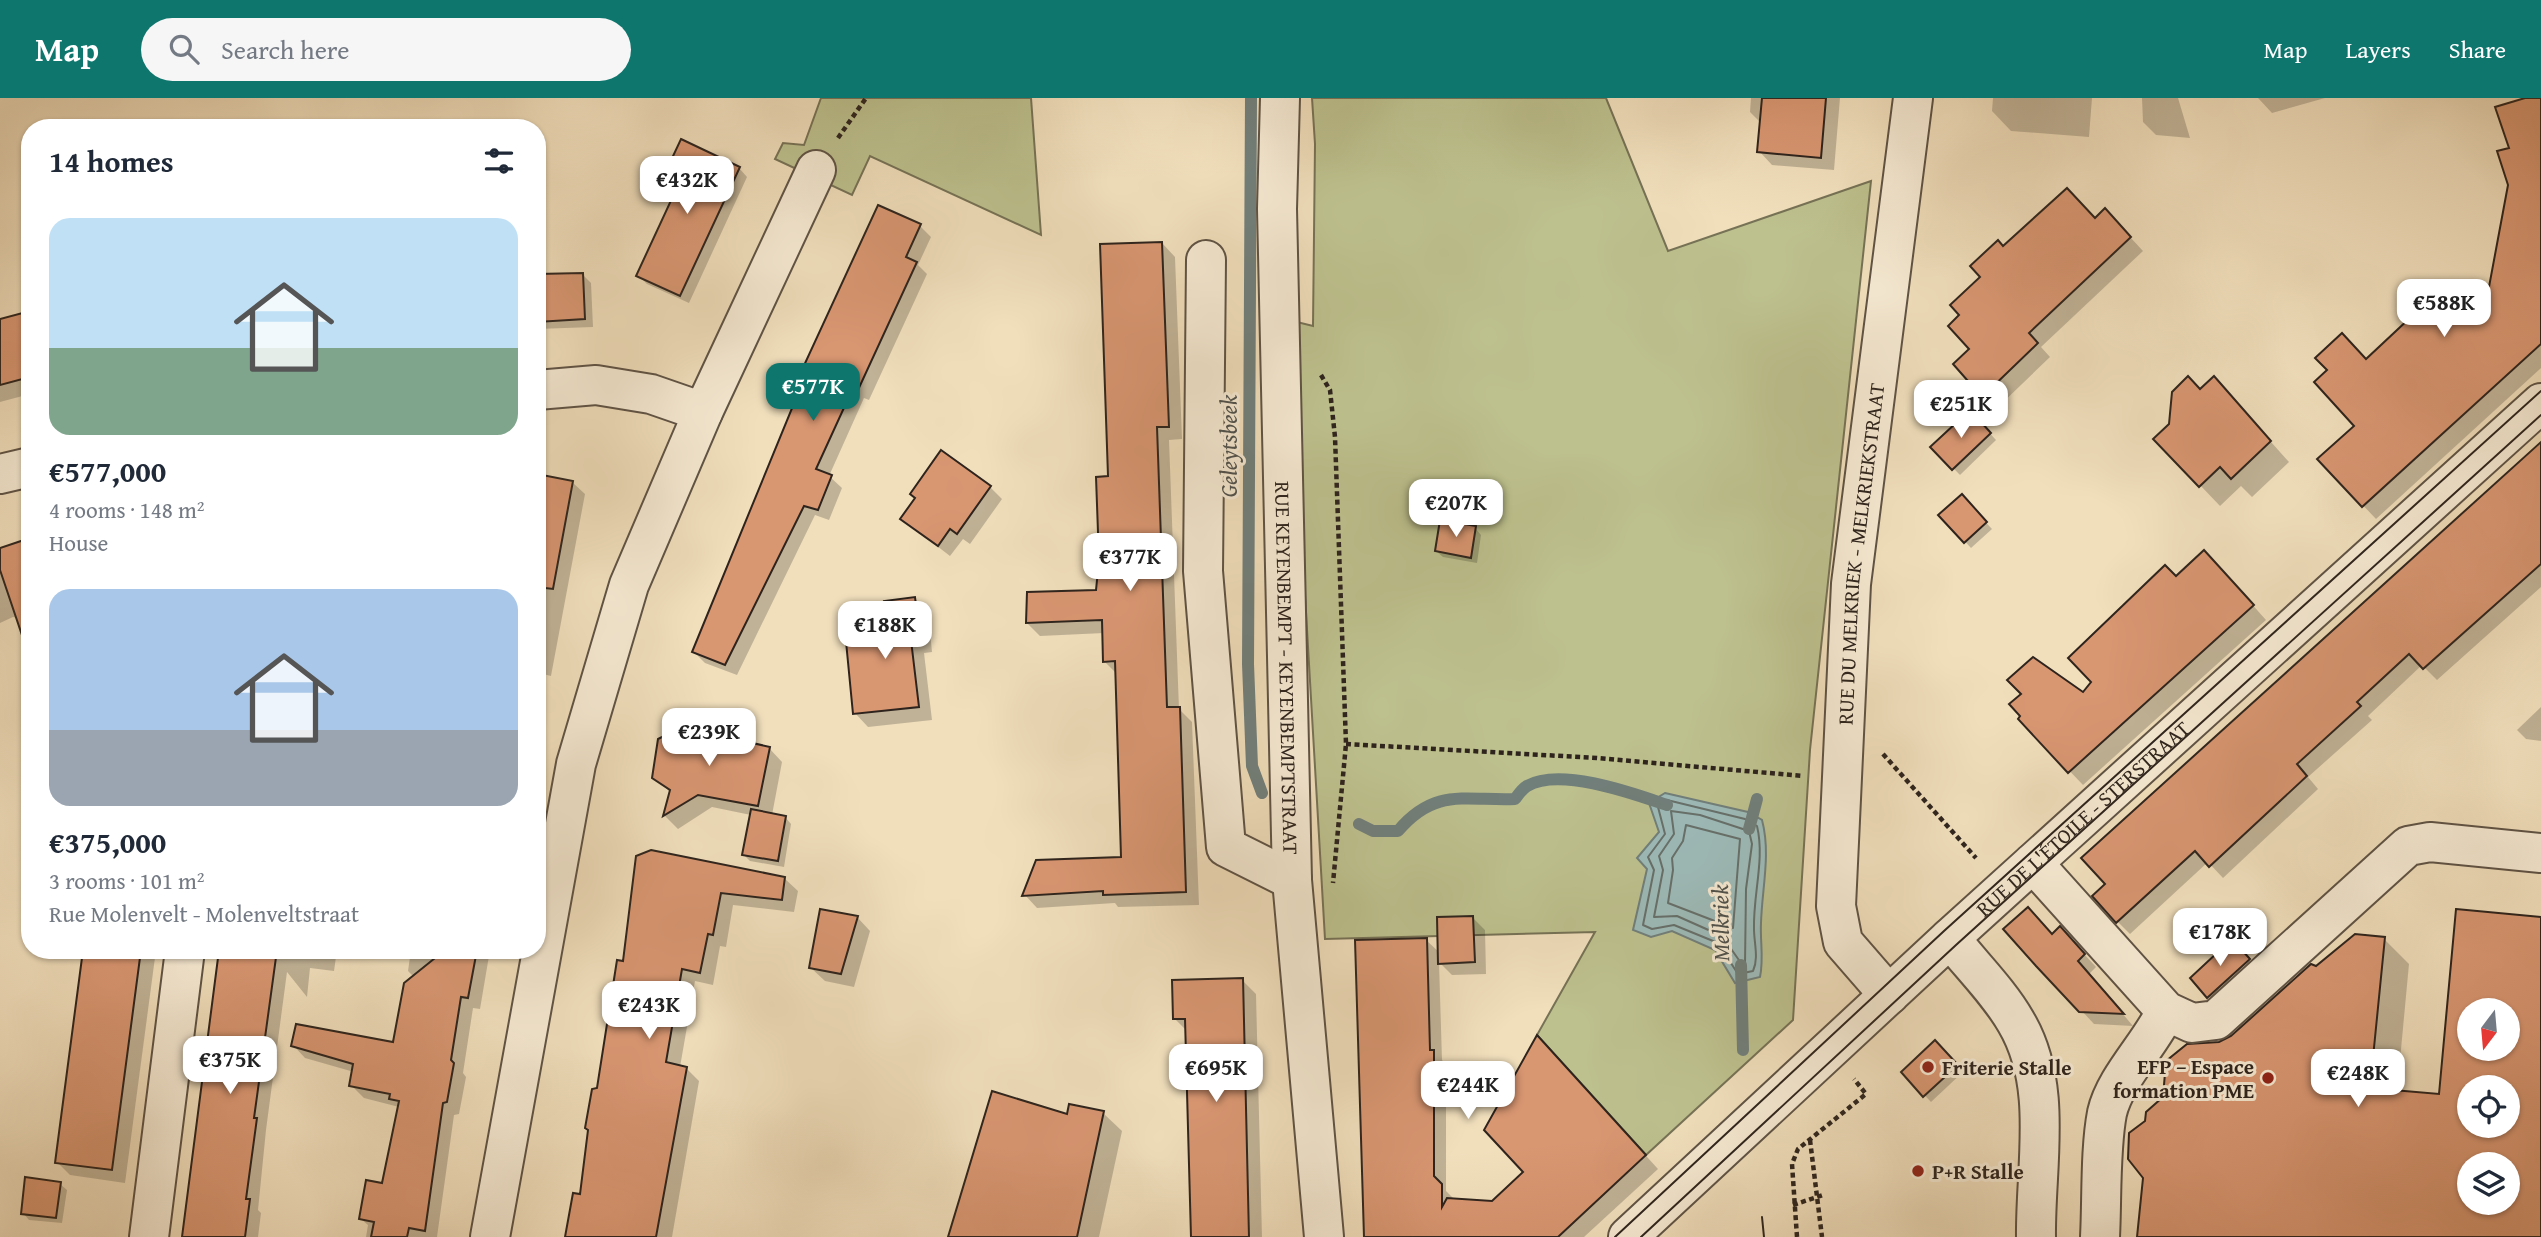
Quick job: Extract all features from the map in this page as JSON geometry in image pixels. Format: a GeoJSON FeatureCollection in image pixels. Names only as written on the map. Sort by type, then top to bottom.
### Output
{"type":"FeatureCollection","features":[{"type":"Feature","properties":{"kind":"street","name":"RUE KEYENBEMPT - KEYENBEMPTSTRAAT"},"geometry":{"type":"LineString","coordinates":[[1280,98],[1277,209],[1292,880],[1324,1237]]}},
{"type":"Feature","properties":{"kind":"street","name":"RUE DU MELKRIEK - MELKRIEKSTRAAT"},"geometry":{"type":"LineString","coordinates":[[1889,995],[1843,942],[1836,906],[1850,584],[1913,98]]}},
{"type":"Feature","properties":{"kind":"street"},"geometry":{"type":"LineString","coordinates":[[546,929],[576,764],[629,585],[703,412],[816,170]]}},
{"type":"Feature","properties":{"kind":"street"},"geometry":{"type":"LineString","coordinates":[[1206,260],[1203,571],[1226,847],[1292,880]]}},
{"type":"Feature","properties":{"kind":"street"},"geometry":{"type":"LineString","coordinates":[[546,389],[596,385],[651,394],[703,412]]}},
{"type":"Feature","properties":{"kind":"street","name":"RUE DE L'ÉTOILE - STERSTRAAT"},"geometry":{"type":"LineString","coordinates":[[1628,1237],[1950,938],[2541,402]]}},
{"type":"Feature","properties":{"kind":"street"},"geometry":{"type":"LineString","coordinates":[[0,474],[21,469]]}},
{"type":"Feature","properties":{"kind":"street"},"geometry":{"type":"LineString","coordinates":[[2033,863],[2166,1011],[2192,1023],[2216,1020],[2408,846],[2430,842],[2541,853]]}},
{"type":"Feature","properties":{"kind":"street"},"geometry":{"type":"LineString","coordinates":[[1950,938],[2016,1022],[2035,1066],[2039,1162],[2036,1237]]}},
{"type":"Feature","properties":{"kind":"street"},"geometry":{"type":"LineString","coordinates":[[149,1237],[184,959]]}},
{"type":"Feature","properties":{"kind":"street"},"geometry":{"type":"LineString","coordinates":[[490,1237],[541,959]]}},
{"type":"Feature","properties":{"kind":"street"},"geometry":{"type":"LineString","coordinates":[[2100,1237],[2107,1112],[2123,1078],[2156,1032],[2166,1011]]}},
{"type":"Feature","properties":{"kind":"path"},"geometry":{"type":"LineString","coordinates":[[816,170],[866,98]]}},
{"type":"Feature","properties":{"kind":"path"},"geometry":{"type":"LineString","coordinates":[[1346,744],[1597,758],[1841,778]]}},
{"type":"Feature","properties":{"kind":"path"},"geometry":{"type":"LineString","coordinates":[[1875,745],[1976,858]]}},
{"type":"Feature","properties":{"kind":"path"},"geometry":{"type":"LineString","coordinates":[[1797,1237],[1793,1205],[1793,1164],[1798,1149],[1866,1094],[1847,1071]]}},
{"type":"Feature","properties":{"kind":"path"},"geometry":{"type":"LineString","coordinates":[[1810,1139],[1820,1196],[1822,1237]]}},
{"type":"Feature","properties":{"kind":"path"},"geometry":{"type":"LineString","coordinates":[[1793,1205],[1820,1196]]}},
{"type":"Feature","properties":{"kind":"green space"},"geometry":{"type":"Polygon","coordinates":[[[821,98],[1031,98],[1041,235],[870,156],[852,195],[775,159],[783,143],[804,145],[821,98]]]}},
{"type":"Feature","properties":{"kind":"green space"},"geometry":{"type":"Polygon","coordinates":[[[1312,98],[1606,98],[1668,251],[1871,181],[1810,750],[1793,1020],[1646,1155],[1537,1035],[1595,932],[1325,939],[1289,320],[1313,326],[1315,144],[1312,98]]]}},
{"type":"Feature","properties":{"kind":"water"},"geometry":{"type":"Polygon","coordinates":[[[1665,793],[1748,812],[1762,820],[1766,858],[1760,977],[1735,983],[1715,950],[1672,931],[1651,937],[1633,930],[1647,869],[1637,858],[1659,832],[1649,803],[1665,793]]]}},
{"type":"Feature","properties":{"kind":"building"},"geometry":{"type":"Polygon","coordinates":[[[1762,98],[1826,98],[1821,158],[1757,152],[1762,98]]]}},
{"type":"Feature","properties":{"kind":"building"},"geometry":{"type":"Polygon","coordinates":[[[2525,98],[2541,98],[2541,344],[2362,507],[2317,459],[2354,426],[2314,382],[2327,370],[2315,358],[2342,333],[2366,359],[2442,288],[2486,303],[2508,185],[2497,151],[2509,148],[2495,107],[2525,98]]]}},
{"type":"Feature","properties":{"kind":"building"},"geometry":{"type":"Polygon","coordinates":[[[681,139],[740,167],[680,296],[636,276],[681,179],[666,171],[681,139]]]}},
{"type":"Feature","properties":{"kind":"building"},"geometry":{"type":"Polygon","coordinates":[[[2067,188],[2095,218],[2105,208],[2131,237],[2029,333],[2038,343],[1982,397],[1953,364],[1969,349],[1948,326],[1959,315],[1950,305],[1980,277],[1970,266],[1998,240],[2003,246],[2067,188]]]}},
{"type":"Feature","properties":{"kind":"building"},"geometry":{"type":"Polygon","coordinates":[[[878,205],[921,224],[906,257],[917,262],[858,390],[853,388],[816,469],[832,475],[818,510],[804,506],[725,665],[692,652],[795,401],[789,398],[878,205]]]}},
{"type":"Feature","properties":{"kind":"building"},"geometry":{"type":"Polygon","coordinates":[[[1162,242],[1169,427],[1157,427],[1167,707],[1180,707],[1186,892],[1103,895],[1103,891],[1022,896],[1036,860],[1121,857],[1115,661],[1103,662],[1102,620],[1026,623],[1027,592],[1096,590],[1099,560],[1096,477],[1108,476],[1100,244],[1162,242]]]}},
{"type":"Feature","properties":{"kind":"building"},"geometry":{"type":"Polygon","coordinates":[[[583,273],[585,319],[546,321],[546,274],[583,273]]]}},
{"type":"Feature","properties":{"kind":"building"},"geometry":{"type":"Polygon","coordinates":[[[21,313],[21,379],[0,385],[0,319],[21,313]]]}},
{"type":"Feature","properties":{"kind":"building"},"geometry":{"type":"Polygon","coordinates":[[[2188,376],[2200,389],[2214,376],[2271,441],[2231,479],[2220,467],[2199,487],[2153,439],[2169,424],[2172,392],[2188,376]]]}},
{"type":"Feature","properties":{"kind":"building"},"geometry":{"type":"Polygon","coordinates":[[[1970,410],[1991,433],[1952,470],[1930,447],[1970,410]]]}},
{"type":"Feature","properties":{"kind":"building"},"geometry":{"type":"Polygon","coordinates":[[[2541,442],[2541,564],[2423,669],[2409,654],[2357,702],[2361,706],[2297,764],[2307,776],[2209,867],[2195,851],[2116,923],[2092,896],[2105,884],[2081,858],[2541,442]]]}},
{"type":"Feature","properties":{"kind":"building"},"geometry":{"type":"Polygon","coordinates":[[[941,450],[991,486],[957,534],[950,529],[938,546],[900,519],[915,498],[910,494],[941,450]]]}},
{"type":"Feature","properties":{"kind":"building"},"geometry":{"type":"Polygon","coordinates":[[[546,476],[573,481],[553,589],[546,588],[546,476]]]}},
{"type":"Feature","properties":{"kind":"building"},"geometry":{"type":"Polygon","coordinates":[[[1962,494],[1987,522],[1964,543],[1938,515],[1962,494]]]}},
{"type":"Feature","properties":{"kind":"building"},"geometry":{"type":"Polygon","coordinates":[[[1440,520],[1476,526],[1471,558],[1435,551],[1440,520]]]}},
{"type":"Feature","properties":{"kind":"building"},"geometry":{"type":"Polygon","coordinates":[[[21,541],[21,632],[0,570],[0,548],[21,541]]]}},
{"type":"Feature","properties":{"kind":"building"},"geometry":{"type":"Polygon","coordinates":[[[2204,550],[2254,605],[2068,773],[2018,719],[2020,716],[2009,704],[2021,694],[2007,680],[2033,657],[2083,692],[2091,682],[2068,658],[2165,565],[2176,576],[2204,550]]]}},
{"type":"Feature","properties":{"kind":"building"},"geometry":{"type":"Polygon","coordinates":[[[915,597],[920,639],[911,640],[919,707],[853,714],[845,631],[887,626],[884,601],[915,597]]]}},
{"type":"Feature","properties":{"kind":"building"},"geometry":{"type":"Polygon","coordinates":[[[682,727],[770,747],[758,806],[698,795],[663,816],[670,790],[652,778],[658,739],[682,727]]]}},
{"type":"Feature","properties":{"kind":"building"},"geometry":{"type":"Polygon","coordinates":[[[751,809],[786,816],[778,861],[742,855],[751,809]]]}},
{"type":"Feature","properties":{"kind":"building"},"geometry":{"type":"Polygon","coordinates":[[[651,850],[785,877],[782,900],[721,893],[713,935],[708,934],[700,973],[682,969],[666,1062],[687,1067],[656,1237],[565,1237],[573,1193],[580,1194],[588,1130],[585,1128],[592,1089],[597,1088],[617,960],[623,961],[636,856],[651,850]]]}},
{"type":"Feature","properties":{"kind":"building"},"geometry":{"type":"Polygon","coordinates":[[[2028,907],[2052,934],[2060,926],[2085,954],[2078,961],[2124,1014],[2079,1012],[2036,966],[2003,929],[2028,907]]]}},
{"type":"Feature","properties":{"kind":"building"},"geometry":{"type":"Polygon","coordinates":[[[820,909],[858,916],[841,974],[809,968],[820,909]]]}},
{"type":"Feature","properties":{"kind":"building","name":"EFP – Espace formation PME"},"geometry":{"type":"Polygon","coordinates":[[[2456,909],[2541,917],[2541,1237],[2137,1237],[2143,1178],[2128,1159],[2129,1133],[2145,1121],[2146,1112],[2163,1097],[2166,1061],[2187,1044],[2219,1042],[2231,1036],[2311,964],[2316,966],[2355,934],[2385,937],[2370,1088],[2439,1094],[2456,909]]]}},
{"type":"Feature","properties":{"kind":"building"},"geometry":{"type":"Polygon","coordinates":[[[1473,916],[1475,962],[1438,964],[1437,917],[1473,916]]]}},
{"type":"Feature","properties":{"kind":"building"},"geometry":{"type":"Polygon","coordinates":[[[1427,938],[1430,1050],[1434,1050],[1434,1176],[1442,1184],[1442,1207],[1447,1198],[1492,1201],[1523,1172],[1484,1130],[1537,1035],[1646,1155],[1558,1237],[1364,1237],[1355,940],[1427,938]]]}},
{"type":"Feature","properties":{"kind":"building"},"geometry":{"type":"Polygon","coordinates":[[[2232,939],[2250,959],[2207,998],[2190,978],[2232,939]]]}},
{"type":"Feature","properties":{"kind":"building"},"geometry":{"type":"Polygon","coordinates":[[[82,959],[140,959],[112,1170],[55,1163],[82,959]]]}},
{"type":"Feature","properties":{"kind":"building"},"geometry":{"type":"Polygon","coordinates":[[[218,959],[276,959],[254,1118],[257,1118],[246,1199],[250,1199],[245,1237],[182,1237],[218,959]]]}},
{"type":"Feature","properties":{"kind":"building"},"geometry":{"type":"Polygon","coordinates":[[[434,959],[475,959],[468,998],[461,997],[451,1060],[454,1063],[447,1102],[443,1103],[425,1231],[409,1228],[407,1237],[371,1237],[374,1222],[359,1219],[366,1180],[382,1183],[399,1101],[389,1099],[390,1094],[349,1086],[353,1064],[291,1046],[296,1024],[393,1042],[404,983],[434,959]]]}},
{"type":"Feature","properties":{"kind":"building"},"geometry":{"type":"Polygon","coordinates":[[[1243,978],[1249,1237],[1191,1237],[1185,1019],[1173,1019],[1172,980],[1243,978]]]}},
{"type":"Feature","properties":{"kind":"building"},"geometry":{"type":"Polygon","coordinates":[[[1935,1040],[1958,1065],[1923,1097],[1901,1072],[1935,1040]]]}},
{"type":"Feature","properties":{"kind":"building"},"geometry":{"type":"Polygon","coordinates":[[[992,1091],[1067,1114],[1069,1104],[1104,1111],[1077,1237],[948,1237],[992,1091]]]}},
{"type":"Feature","properties":{"kind":"building"},"geometry":{"type":"Polygon","coordinates":[[[25,1177],[61,1182],[56,1218],[21,1214],[25,1177]]]}},
{"type":"Feature","properties":{"kind":"waterway","name":"Geleytsbeek"},"geometry":{"type":"LineString","coordinates":[[1251,98],[1248,664],[1252,766],[1262,793]]}},
{"type":"Feature","properties":{"kind":"waterway"},"geometry":{"type":"LineString","coordinates":[[1359,824],[1373,831],[1398,831],[1412,817],[1438,802],[1466,798],[1515,799],[1527,786],[1558,779],[1596,784],[1667,805]]}},
{"type":"Feature","properties":{"kind":"waterway","name":"Melkriek"},"geometry":{"type":"LineString","coordinates":[[1749,829],[1757,799]]}},
{"type":"Feature","properties":{"kind":"waterway","name":"Melkriek"},"geometry":{"type":"LineString","coordinates":[[1741,965],[1743,1050]]}},
{"type":"Feature","properties":{"kind":"tram line"},"geometry":{"type":"LineString","coordinates":[[1615,1237],[1944,931],[2541,391]]}},
{"type":"Feature","properties":{"kind":"tram line"},"geometry":{"type":"LineString","coordinates":[[1641,1237],[1956,945],[2541,415]]}},
{"type":"Feature","properties":{"kind":"tram line"},"geometry":{"type":"LineString","coordinates":[[1762,1217],[1764,1237]]}},
{"type":"Feature","properties":{"kind":"place","name":"Friterie Stalle"},"geometry":{"type":"Point","coordinates":[1928,1067]}},
{"type":"Feature","properties":{"kind":"place","name":"EFP – Espace formation PME"},"geometry":{"type":"Point","coordinates":[2268,1078]}},
{"type":"Feature","properties":{"kind":"place","name":"P+R Stalle"},"geometry":{"type":"Point","coordinates":[1918,1171]}}]}
